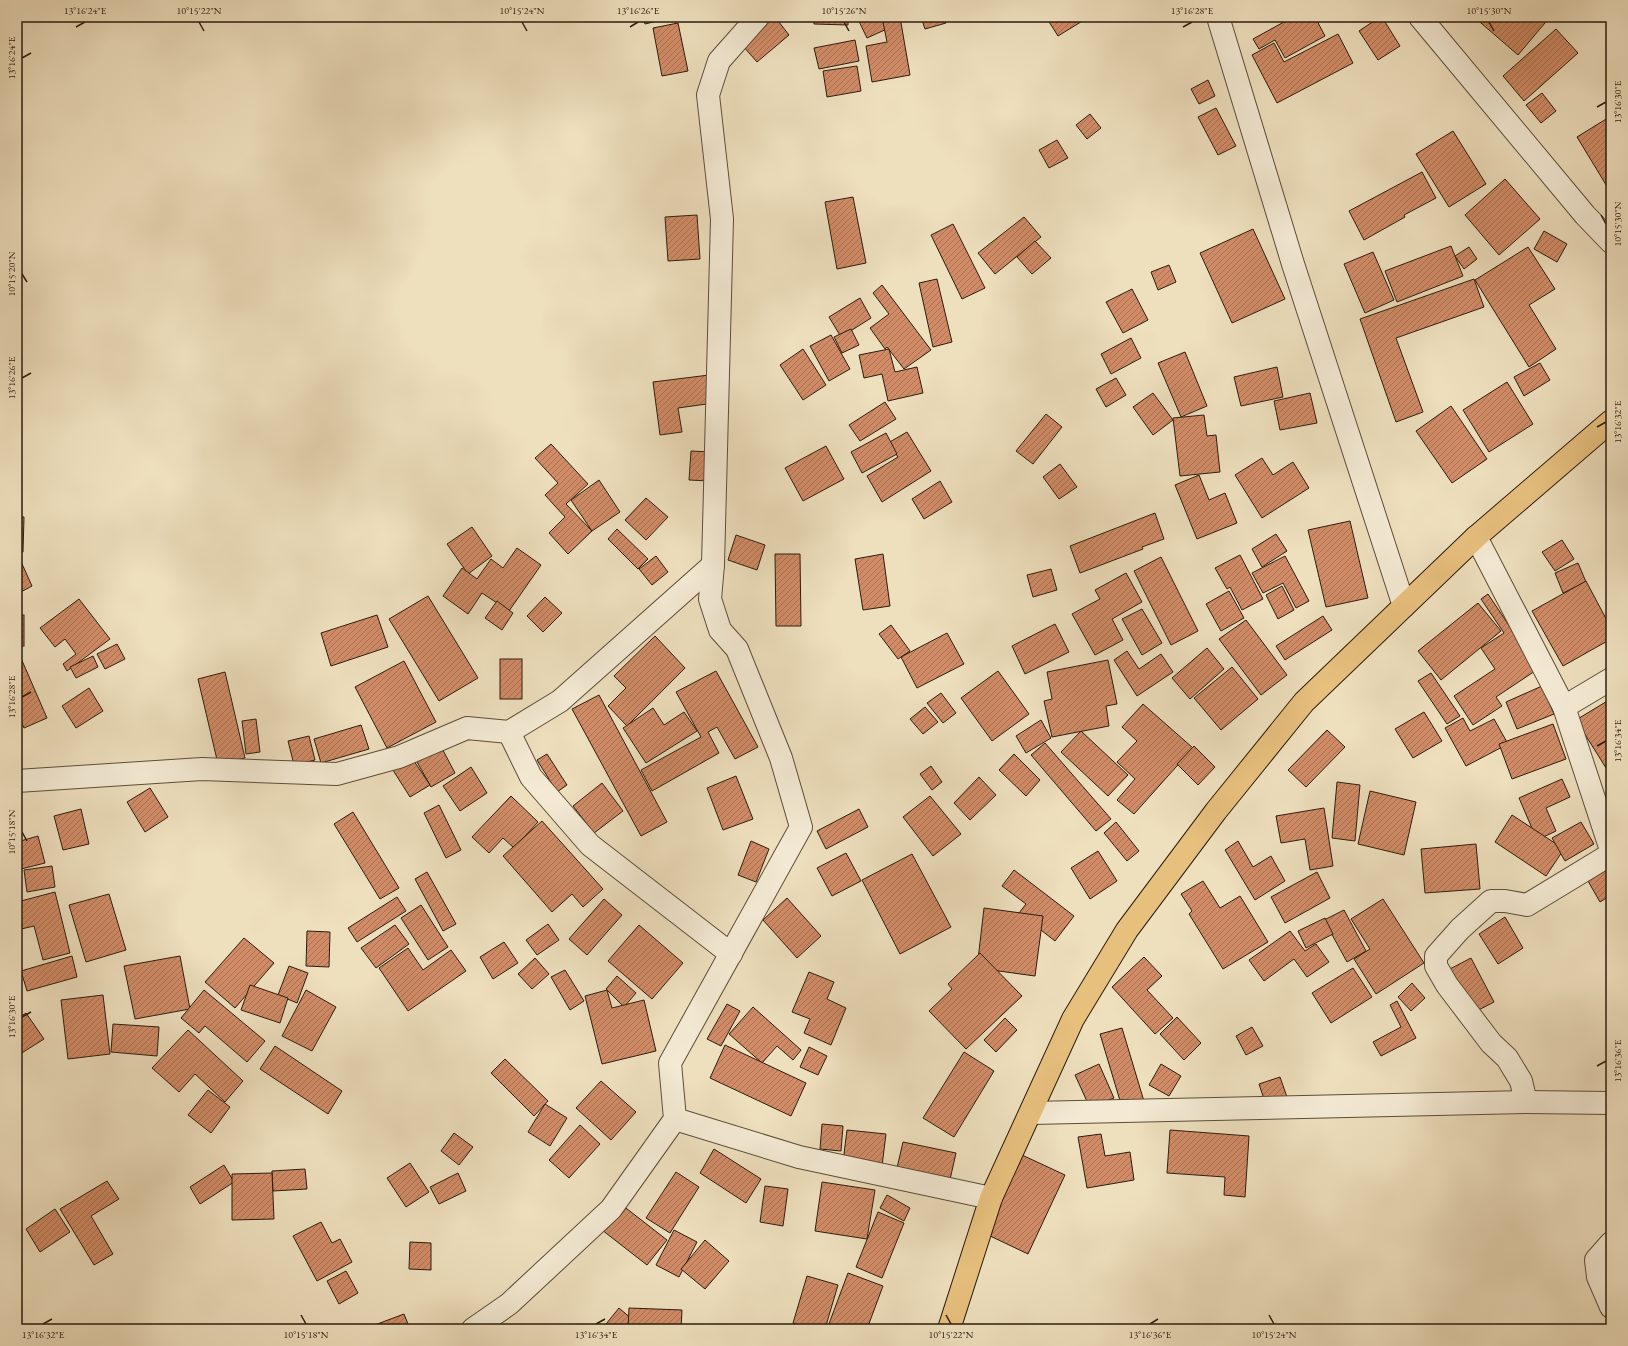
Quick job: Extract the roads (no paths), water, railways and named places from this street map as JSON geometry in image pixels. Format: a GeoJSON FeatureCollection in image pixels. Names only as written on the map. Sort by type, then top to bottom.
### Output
{"type":"FeatureCollection","features":[{"type":"Feature","properties":{"kind":"main road"},"geometry":{"type":"LineString","coordinates":[[949,1329],[992,1198],[1073,1019],[1127,930],[1216,811],[1304,702],[1476,537],[1611,421]]}},
{"type":"Feature","properties":{"kind":"street"},"geometry":{"type":"LineString","coordinates":[[473,1329],[509,1304],[611,1209],[675,1119],[670,1063],[801,827],[781,758],[737,649],[720,630],[710,599],[713,565],[722,219],[708,95],[719,61],[758,17]]}},
{"type":"Feature","properties":{"kind":"street"},"geometry":{"type":"LineString","coordinates":[[1218,17],[1295,271],[1404,606]]}},
{"type":"Feature","properties":{"kind":"street"},"geometry":{"type":"LineString","coordinates":[[1420,17],[1585,215],[1611,242]]}},
{"type":"Feature","properties":{"kind":"street"},"geometry":{"type":"LineString","coordinates":[[1476,537],[1564,707],[1611,850]]}},
{"type":"Feature","properties":{"kind":"street"},"geometry":{"type":"LineString","coordinates":[[17,781],[202,769],[337,774],[399,757],[467,728],[510,732],[560,700],[713,565]]}},
{"type":"Feature","properties":{"kind":"street"},"geometry":{"type":"LineString","coordinates":[[1564,707],[1611,680]]}},
{"type":"Feature","properties":{"kind":"street"},"geometry":{"type":"LineString","coordinates":[[510,732],[531,777],[590,845],[731,954]]}},
{"type":"Feature","properties":{"kind":"street"},"geometry":{"type":"LineString","coordinates":[[1526,1102],[1521,1081],[1507,1058],[1491,1044],[1447,985],[1436,966],[1436,956],[1460,929],[1491,901],[1505,901],[1527,905],[1611,854]]}},
{"type":"Feature","properties":{"kind":"street"},"geometry":{"type":"LineString","coordinates":[[1030,1113],[1526,1102],[1611,1103]]}},
{"type":"Feature","properties":{"kind":"street"},"geometry":{"type":"LineString","coordinates":[[675,1119],[799,1158],[992,1198]]}},
{"type":"Feature","properties":{"kind":"street"},"geometry":{"type":"LineString","coordinates":[[1611,1243],[1596,1260],[1598,1277],[1611,1307]]}}]}
